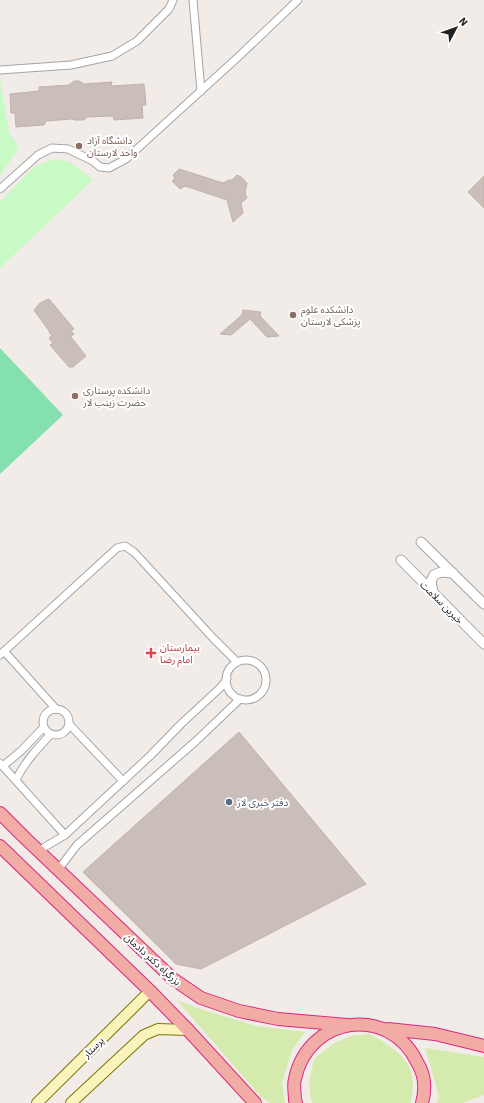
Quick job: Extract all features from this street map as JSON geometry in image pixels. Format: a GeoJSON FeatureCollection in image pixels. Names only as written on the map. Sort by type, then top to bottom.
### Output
{"type":"FeatureCollection","features":[{"type":"Feature","properties":{"kind":"highway","name":"بزرگراه دکتر دادمان"},"geometry":{"type":"LineString","coordinates":[[0,813],[173,979],[202,998],[239,1011],[278,1019],[347,1025]]}},
{"type":"Feature","properties":{"kind":"highway"},"geometry":{"type":"LineString","coordinates":[[0,846],[150,991],[188,1030],[254,1103]]}},
{"type":"Feature","properties":{"kind":"highway"},"geometry":{"type":"LineString","coordinates":[[296,1103],[294,1080],[300,1060],[312,1044],[317,1040],[328,1032],[347,1025],[364,1024],[381,1028],[435,1034],[484,1046]]}},
{"type":"Feature","properties":{"kind":"highway"},"geometry":{"type":"LineString","coordinates":[[381,1028],[399,1038],[413,1052],[422,1070],[424,1090],[422,1103]]}},
{"type":"Feature","properties":{"kind":"main road","name":"پرستار"},"geometry":{"type":"LineString","coordinates":[[37,1103],[150,991]]}},
{"type":"Feature","properties":{"kind":"main road"},"geometry":{"type":"LineString","coordinates":[[71,1103],[144,1035],[158,1029],[188,1030]]}},
{"type":"Feature","properties":{"kind":"street"},"geometry":{"type":"LineString","coordinates":[[0,70],[70,65],[112,56],[137,41],[169,9],[174,0]]}},
{"type":"Feature","properties":{"kind":"street"},"geometry":{"type":"LineString","coordinates":[[193,0],[201,91]]}},
{"type":"Feature","properties":{"kind":"street"},"geometry":{"type":"LineString","coordinates":[[0,189],[38,155],[52,148],[68,149],[93,160],[100,167],[109,168],[126,160],[298,0]]}},
{"type":"Feature","properties":{"kind":"street"},"geometry":{"type":"LineString","coordinates":[[421,542],[484,604]]}},
{"type":"Feature","properties":{"kind":"street"},"geometry":{"type":"LineString","coordinates":[[123,781],[69,724],[67,715],[56,709],[2,653],[117,548],[125,546],[134,552],[237,662]]}},
{"type":"Feature","properties":{"kind":"street","name":"خیرین سلامت"},"geometry":{"type":"LineString","coordinates":[[401,560],[484,644]]}},
{"type":"Feature","properties":{"kind":"street"},"geometry":{"type":"LineString","coordinates":[[433,593],[431,581],[434,575],[441,572],[453,573]]}},
{"type":"Feature","properties":{"kind":"street"},"geometry":{"type":"LineString","coordinates":[[38,851],[65,834],[151,755],[181,724],[220,688],[226,681],[226,678],[228,672],[237,662],[249,660],[256,662],[264,671],[266,684],[264,690],[253,699],[240,699],[234,696],[230,691],[226,678]]}},
{"type":"Feature","properties":{"kind":"street"},"geometry":{"type":"LineString","coordinates":[[58,870],[77,845],[196,741],[240,699]]}},
{"type":"Feature","properties":{"kind":"street"},"geometry":{"type":"LineString","coordinates":[[56,709],[47,712],[42,719],[43,728],[46,732],[58,736],[66,731],[69,724]]}},
{"type":"Feature","properties":{"kind":"street"},"geometry":{"type":"LineString","coordinates":[[43,728],[22,751],[2,764],[65,834]]}},
{"type":"Feature","properties":{"kind":"street"},"geometry":{"type":"LineString","coordinates":[[16,780],[20,770],[50,734]]}},
{"type":"Feature","properties":{"kind":"green space"},"geometry":{"type":"Polygon","coordinates":[[[0,80],[9,133],[19,147],[0,176],[0,80]]]}},
{"type":"Feature","properties":{"kind":"green space"},"geometry":{"type":"Polygon","coordinates":[[[55,159],[70,162],[93,180],[0,268],[0,202],[35,166],[55,159]]]}},
{"type":"Feature","properties":{"kind":"green space"},"geometry":{"type":"Polygon","coordinates":[[[0,348],[63,415],[0,474],[0,348]]]}},
{"type":"Feature","properties":{"kind":"green space"},"geometry":{"type":"Polygon","coordinates":[[[177,1000],[203,1010],[256,1026],[305,1032],[292,1050],[282,1083],[285,1103],[270,1103],[260,1096],[177,1000]]]}},
{"type":"Feature","properties":{"kind":"green space"},"geometry":{"type":"Polygon","coordinates":[[[370,1034],[392,1048],[405,1060],[412,1075],[413,1084],[410,1103],[313,1103],[311,1100],[309,1083],[314,1059],[333,1044],[350,1036],[370,1034]]]}},
{"type":"Feature","properties":{"kind":"green space"},"geometry":{"type":"Polygon","coordinates":[[[425,1048],[484,1057],[484,1095],[462,1103],[437,1103],[439,1096],[425,1048]]]}},
{"type":"Feature","properties":{"kind":"building"},"geometry":{"type":"Polygon","coordinates":[[[74,81],[79,81],[84,84],[112,82],[111,86],[144,84],[146,105],[142,105],[143,118],[114,120],[113,116],[87,117],[84,120],[72,119],[46,121],[44,125],[16,127],[15,113],[11,113],[10,94],[39,91],[39,87],[69,85],[74,81]]]}},
{"type":"Feature","properties":{"kind":"building"},"geometry":{"type":"Polygon","coordinates":[[[179,169],[223,183],[232,180],[237,175],[241,177],[247,183],[245,193],[247,198],[241,203],[243,213],[233,222],[227,200],[185,186],[180,189],[172,181],[175,178],[173,175],[179,169]]]}},
{"type":"Feature","properties":{"kind":"building"},"geometry":{"type":"Polygon","coordinates":[[[484,176],[484,208],[468,192],[484,176]]]}},
{"type":"Feature","properties":{"kind":"building"},"geometry":{"type":"Polygon","coordinates":[[[49,299],[74,329],[71,331],[74,334],[71,337],[86,356],[73,367],[69,367],[50,345],[53,343],[49,338],[52,336],[34,310],[40,303],[49,299]]]}},
{"type":"Feature","properties":{"kind":"building"},"geometry":{"type":"Polygon","coordinates":[[[243,310],[261,312],[260,316],[279,336],[267,337],[250,319],[231,335],[220,334],[242,315],[243,310]]]}},
{"type":"Feature","properties":{"kind":"building","name":"دفتر خبری لاز"},"geometry":{"type":"Polygon","coordinates":[[[239,732],[366,884],[201,969],[176,964],[83,872],[239,732]]]}},
{"type":"Feature","properties":{"kind":"place","name":"دانشگاه آزاد واحد لارستان"},"geometry":{"type":"Point","coordinates":[79,146]}},
{"type":"Feature","properties":{"kind":"place","name":"دانشکده علوم پزشکی لارستان"},"geometry":{"type":"Point","coordinates":[293,315]}},
{"type":"Feature","properties":{"kind":"place","name":"دانشکده پرستاری حضرت زینب لار"},"geometry":{"type":"Point","coordinates":[75,396]}},
{"type":"Feature","properties":{"kind":"place","name":"بیمارستان امام رضا"},"geometry":{"type":"Point","coordinates":[151,653]}},
{"type":"Feature","properties":{"kind":"place","name":"دفتر خبری لاز"},"geometry":{"type":"Point","coordinates":[229,802]}}]}
